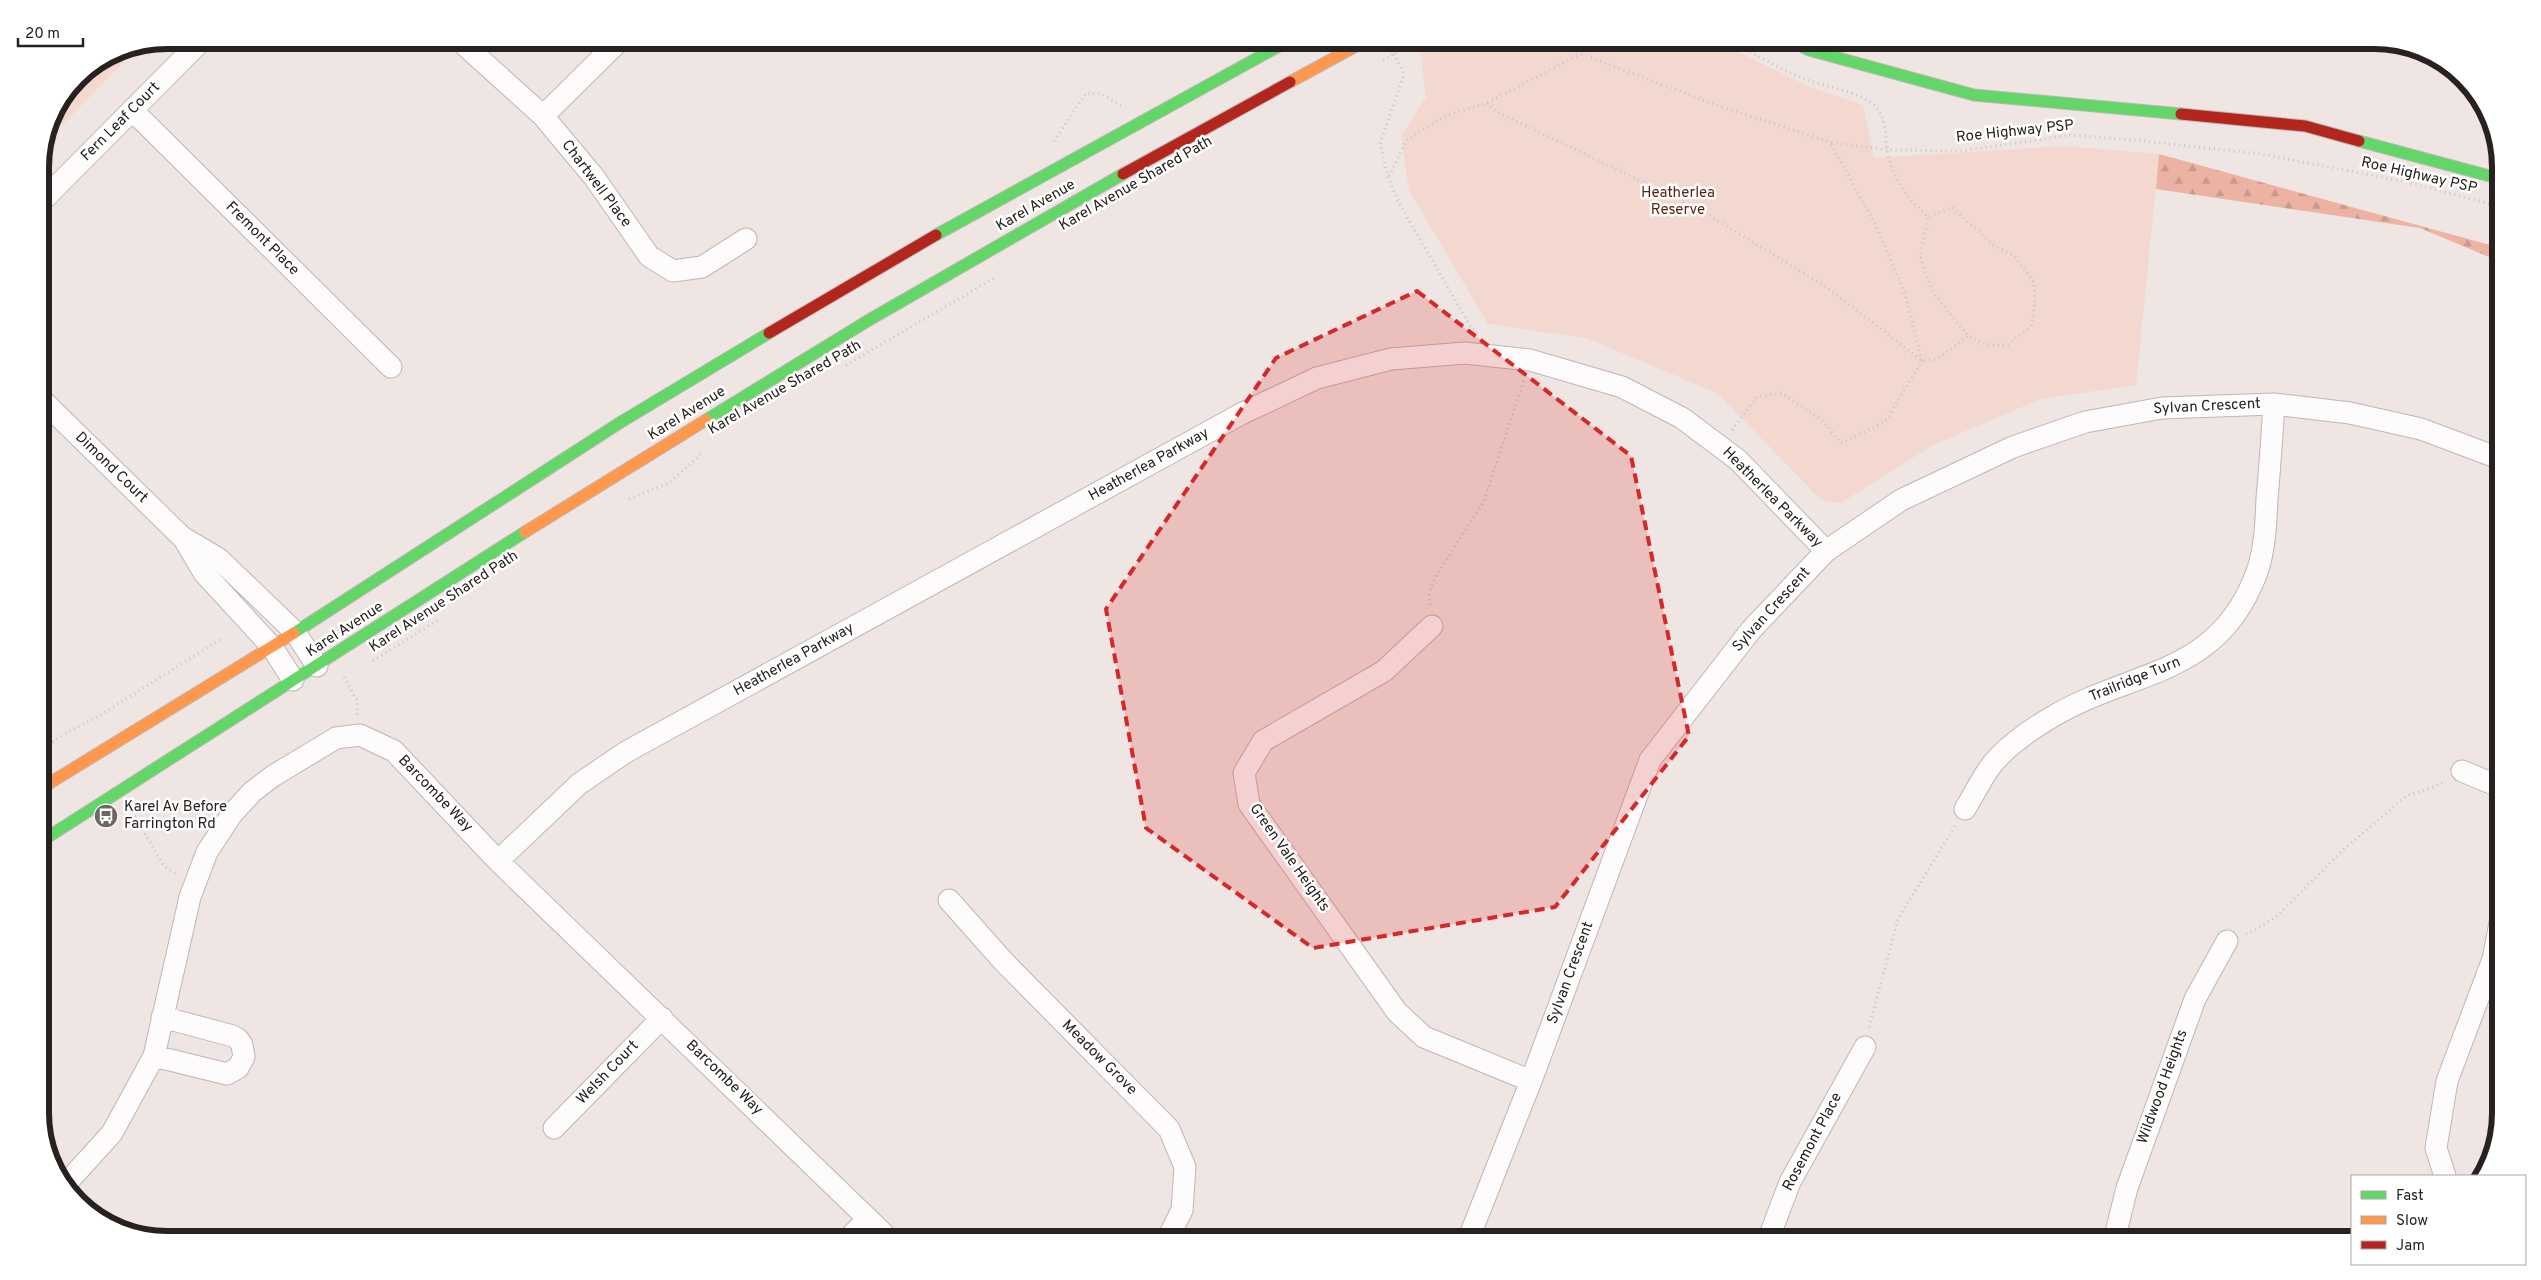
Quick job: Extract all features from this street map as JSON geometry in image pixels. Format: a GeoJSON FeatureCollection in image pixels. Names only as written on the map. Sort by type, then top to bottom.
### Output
{"type":"FeatureCollection","features":[{"type":"Feature","properties":{"kind":"main road","name":"Karel Avenue"},"geometry":{"type":"LineString","coordinates":[[49,783],[272,647],[621,422],[932,237],[1274,49]]}},
{"type":"Feature","properties":{"kind":"main road","name":"Karel Avenue"},"geometry":{"type":"LineString","coordinates":[[49,836],[317,666],[668,438],[1150,158],[1350,49]]}},
{"type":"Feature","properties":{"kind":"main road"},"geometry":{"type":"LineString","coordinates":[[1808,49],[1974,95],[2305,126],[2492,177]]}},
{"type":"Feature","properties":{"kind":"main road"},"geometry":{"type":"LineString","coordinates":[[521,486],[554,481]]}},
{"type":"Feature","properties":{"kind":"street","name":"Fern Leaf Court"},"geometry":{"type":"LineString","coordinates":[[49,194],[193,49]]}},
{"type":"Feature","properties":{"kind":"street","name":"Chartwell Place"},"geometry":{"type":"LineString","coordinates":[[469,49],[543,116],[594,176],[649,256],[674,270],[702,267],[746,239]]}},
{"type":"Feature","properties":{"kind":"street"},"geometry":{"type":"LineString","coordinates":[[543,116],[611,49]]}},
{"type":"Feature","properties":{"kind":"street","name":"Fremont Place"},"geometry":{"type":"LineString","coordinates":[[133,111],[391,367]]}},
{"type":"Feature","properties":{"kind":"street","name":"Heatherlea Parkway"},"geometry":{"type":"LineString","coordinates":[[498,861],[579,784],[626,752],[1266,402],[1316,378],[1390,359],[1465,353],[1530,360],[1622,387],[1682,418],[1738,460],[1826,551]]}},
{"type":"Feature","properties":{"kind":"street","name":"Sylvan Crescent"},"geometry":{"type":"LineString","coordinates":[[1472,1231],[1531,1080],[1650,760],[1751,630],[1826,551],[1901,500],[2013,447],[2085,422],[2162,408],[2274,404],[2350,413],[2421,429],[2492,456]]}},
{"type":"Feature","properties":{"kind":"street","name":"Trailridge Turn"},"geometry":{"type":"LineString","coordinates":[[1965,809],[1989,768],[2017,741],[2052,717],[2084,700],[2161,672],[2192,655],[2223,631],[2245,599],[2257,572],[2263,548],[2274,404]]}},
{"type":"Feature","properties":{"kind":"street","name":"Dimond Court"},"geometry":{"type":"LineString","coordinates":[[49,407],[182,537],[219,559],[295,632],[317,666]]}},
{"type":"Feature","properties":{"kind":"street","name":"Dimond Court"},"geometry":{"type":"LineString","coordinates":[[182,537],[204,573],[272,647],[294,680]]}},
{"type":"Feature","properties":{"kind":"street","name":"Green Vale Heights"},"geometry":{"type":"LineString","coordinates":[[1432,626],[1384,671],[1263,741],[1244,773],[1250,804],[1397,1012],[1424,1037],[1531,1080]]}},
{"type":"Feature","properties":{"kind":"street"},"geometry":{"type":"LineString","coordinates":[[70,1180],[112,1133],[134,1096],[154,1056],[162,1017],[169,997],[190,897],[208,852],[232,814],[252,792],[273,776],[336,738],[360,735]]}},
{"type":"Feature","properties":{"kind":"street","name":"Barcombe Way"},"geometry":{"type":"LineString","coordinates":[[360,735],[394,751],[498,861],[880,1231]]}},
{"type":"Feature","properties":{"kind":"street"},"geometry":{"type":"LineString","coordinates":[[2462,771],[2492,784]]}},
{"type":"Feature","properties":{"kind":"street","name":"Meadow Grove"},"geometry":{"type":"LineString","coordinates":[[949,900],[1004,962],[1170,1129],[1185,1167],[1182,1210],[1171,1231]]}},
{"type":"Feature","properties":{"kind":"street","name":"Wildwood Heights"},"geometry":{"type":"LineString","coordinates":[[2116,1231],[2127,1188],[2195,999],[2227,941]]}},
{"type":"Feature","properties":{"kind":"street"},"geometry":{"type":"LineString","coordinates":[[2445,1175],[2436,1148],[2447,1081],[2492,959]]}},
{"type":"Feature","properties":{"kind":"street"},"geometry":{"type":"LineString","coordinates":[[154,1056],[227,1074],[238,1068],[244,1057],[242,1044],[233,1036],[162,1017]]}},
{"type":"Feature","properties":{"kind":"street","name":"Welsh Court"},"geometry":{"type":"LineString","coordinates":[[554,1128],[662,1018]]}},
{"type":"Feature","properties":{"kind":"street","name":"Rosemont Place"},"geometry":{"type":"LineString","coordinates":[[1771,1231],[1790,1182],[1865,1047]]}},
{"type":"Feature","properties":{"kind":"street"},"geometry":{"type":"LineString","coordinates":[[856,1231],[867,1220]]}},
{"type":"Feature","properties":{"kind":"path"},"geometry":{"type":"LineString","coordinates":[[1381,62],[1402,49]]}},
{"type":"Feature","properties":{"kind":"path","name":"Roe Highway PSP"},"geometry":{"type":"LineString","coordinates":[[1569,49],[1719,106],[1830,142],[1887,150],[1961,151],[2070,136],[2135,140],[2261,154],[2406,182],[2492,205]]}},
{"type":"Feature","properties":{"kind":"path"},"geometry":{"type":"LineString","coordinates":[[1746,49],[1800,77],[1860,97],[1874,106],[1885,124],[1887,150],[1895,176],[1907,197],[1928,217]]}},
{"type":"Feature","properties":{"kind":"path"},"geometry":{"type":"LineString","coordinates":[[1388,177],[1408,139],[1448,115],[1486,103],[1580,53]]}},
{"type":"Feature","properties":{"kind":"path"},"geometry":{"type":"LineString","coordinates":[[1394,54],[1404,74],[1380,144],[1388,177],[1400,205],[1472,329],[1480,334]]}},
{"type":"Feature","properties":{"kind":"path"},"geometry":{"type":"LineString","coordinates":[[1486,103],[1495,110],[1697,208],[1828,288],[1922,361],[1937,359],[1968,336]]}},
{"type":"Feature","properties":{"kind":"path"},"geometry":{"type":"LineString","coordinates":[[1720,446],[1757,397],[1782,393],[1821,419],[1841,443],[1885,422],[1922,361],[1905,294],[1875,224],[1830,142]]}},
{"type":"Feature","properties":{"kind":"path"},"geometry":{"type":"LineString","coordinates":[[1952,207],[1993,245],[2014,256],[2034,282],[2035,303],[2031,326],[2006,346],[1988,345],[1968,336],[1933,292],[1920,256],[1928,217],[1952,207]]}},
{"type":"Feature","properties":{"kind":"path","name":"Karel Avenue Shared Path"},"geometry":{"type":"LineString","coordinates":[[845,366],[999,276]]}},
{"type":"Feature","properties":{"kind":"path"},"geometry":{"type":"LineString","coordinates":[[1432,626],[1429,593],[1435,578],[1484,501],[1530,360]]}},
{"type":"Feature","properties":{"kind":"path","name":"Karel Avenue Shared Path"},"geometry":{"type":"LineString","coordinates":[[625,500],[669,483],[703,452]]}},
{"type":"Feature","properties":{"kind":"path","name":"Karel Avenue Shared Path"},"geometry":{"type":"LineString","coordinates":[[369,663],[443,616]]}},
{"type":"Feature","properties":{"kind":"path"},"geometry":{"type":"LineString","coordinates":[[49,744],[99,716],[221,639]]}},
{"type":"Feature","properties":{"kind":"path"},"geometry":{"type":"LineString","coordinates":[[336,682],[352,672]]}},
{"type":"Feature","properties":{"kind":"path"},"geometry":{"type":"LineString","coordinates":[[344,677],[357,700],[356,719],[360,735]]}},
{"type":"Feature","properties":{"kind":"path"},"geometry":{"type":"LineString","coordinates":[[2227,941],[2257,929],[2278,915],[2342,851],[2406,796],[2434,788],[2462,771]]}},
{"type":"Feature","properties":{"kind":"path"},"geometry":{"type":"LineString","coordinates":[[139,806],[131,810],[164,866],[180,877],[195,883]]}},
{"type":"Feature","properties":{"kind":"path"},"geometry":{"type":"LineString","coordinates":[[1865,1047],[1874,1005],[1898,919],[1965,809]]}},
{"type":"Feature","properties":{"kind":"highlighted area"},"geometry":{"type":"Polygon","coordinates":[[[1417,291],[1631,456],[1689,736],[1555,907],[1313,948],[1146,828],[1106,609],[1276,358],[1417,291]]]}},
{"type":"Feature","properties":{"kind":"green space","name":"Heatherlea Reserve"},"geometry":{"type":"Polygon","coordinates":[[[1420,49],[1732,49],[1810,87],[1863,105],[1874,158],[2065,146],[2159,154],[2136,385],[2041,399],[1933,445],[1841,503],[1821,500],[1717,393],[1586,338],[1488,324],[1409,191],[1401,136],[1426,97],[1420,49]]]}},
{"type":"Feature","properties":{"kind":"green space"},"geometry":{"type":"Polygon","coordinates":[[[132,54],[54,133],[69,101],[83,83],[101,69],[132,54]]]}},
{"type":"Feature","properties":{"kind":"green space"},"geometry":{"type":"Polygon","coordinates":[[[2159,154],[2492,246],[2492,258],[2420,228],[2156,189],[2159,154]]]}},
{"type":"Feature","properties":{"kind":"traffic: fast"},"geometry":{"type":"LineString","coordinates":[[936,235],[1274,49]]}},
{"type":"Feature","properties":{"kind":"traffic: fast"},"geometry":{"type":"LineString","coordinates":[[1807,49],[1974,95],[2181,114]]}},
{"type":"Feature","properties":{"kind":"traffic: fast"},"geometry":{"type":"LineString","coordinates":[[2359,141],[2492,177]]}},
{"type":"Feature","properties":{"kind":"traffic: fast"},"geometry":{"type":"LineString","coordinates":[[706,420],[869,320],[1123,174]]}},
{"type":"Feature","properties":{"kind":"traffic: fast"},"geometry":{"type":"LineString","coordinates":[[294,633],[621,422],[769,333]]}},
{"type":"Feature","properties":{"kind":"traffic: fast"},"geometry":{"type":"LineString","coordinates":[[49,836],[525,532]]}},
{"type":"Feature","properties":{"kind":"traffic: slow"},"geometry":{"type":"LineString","coordinates":[[1290,82],[1350,49]]}},
{"type":"Feature","properties":{"kind":"traffic: slow"},"geometry":{"type":"LineString","coordinates":[[525,532],[706,420]]}},
{"type":"Feature","properties":{"kind":"traffic: slow"},"geometry":{"type":"LineString","coordinates":[[49,783],[294,633]]}},
{"type":"Feature","properties":{"kind":"traffic: jam"},"geometry":{"type":"LineString","coordinates":[[1123,174],[1290,82]]}},
{"type":"Feature","properties":{"kind":"traffic: jam"},"geometry":{"type":"LineString","coordinates":[[2181,114],[2305,126],[2359,141]]}},
{"type":"Feature","properties":{"kind":"traffic: jam"},"geometry":{"type":"LineString","coordinates":[[769,333],[936,235]]}},
{"type":"Feature","properties":{"kind":"place","name":"Karel Av Before Farrington Rd"},"geometry":{"type":"Point","coordinates":[106,816]}}]}
